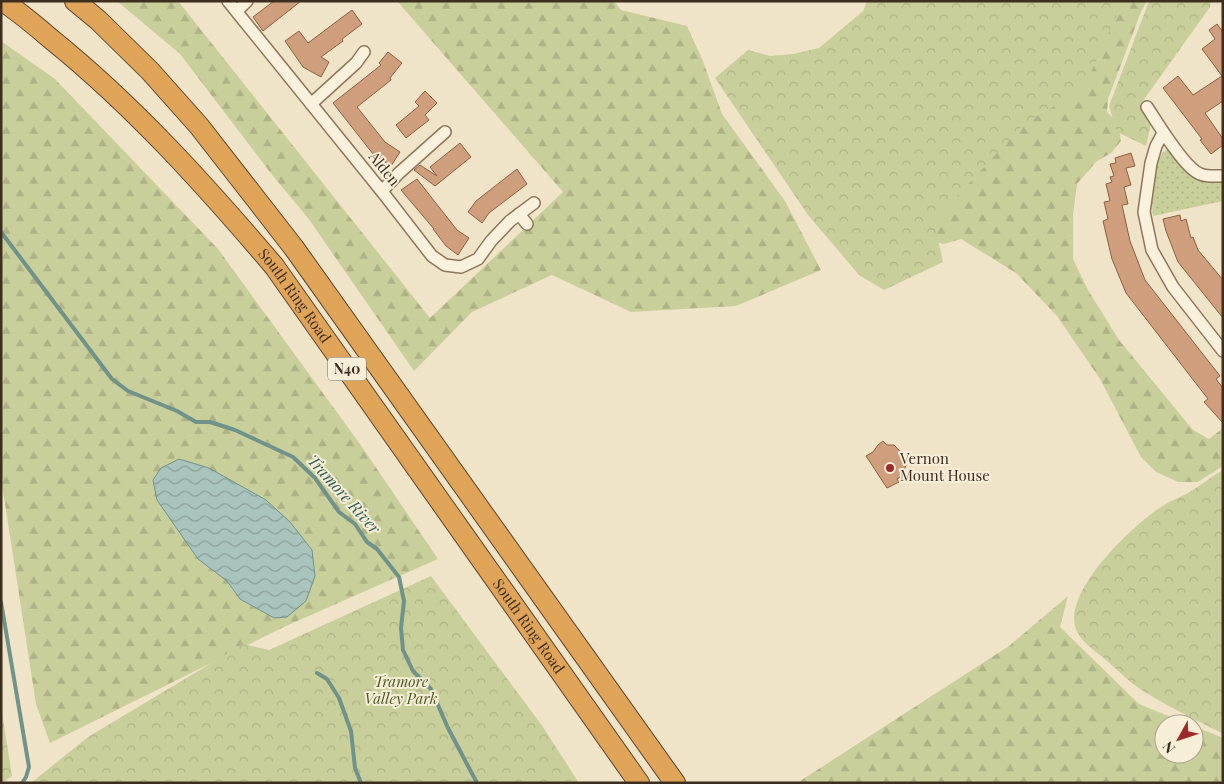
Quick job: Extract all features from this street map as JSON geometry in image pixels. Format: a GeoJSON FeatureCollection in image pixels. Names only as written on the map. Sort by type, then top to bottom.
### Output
{"type":"FeatureCollection","features":[{"type":"Feature","properties":{"kind":"highway","name":"South Ring Road"},"geometry":{"type":"LineString","coordinates":[[4,1],[71,54],[122,100],[168,147],[274,266],[639,783]]}},
{"type":"Feature","properties":{"kind":"highway","name":"South Ring Road"},"geometry":{"type":"LineString","coordinates":[[75,1],[98,20],[175,98],[294,248],[675,783]]}},
{"type":"Feature","properties":{"kind":"highway"},"geometry":{"type":"LineString","coordinates":[[554,664],[604,754],[624,783]]}},
{"type":"Feature","properties":{"kind":"street","name":"Alden"},"geometry":{"type":"LineString","coordinates":[[228,1],[382,191],[432,256],[445,265],[461,267],[478,259],[491,241],[510,221],[534,202]]}},
{"type":"Feature","properties":{"kind":"street"},"geometry":{"type":"LineString","coordinates":[[237,11],[247,1]]}},
{"type":"Feature","properties":{"kind":"street"},"geometry":{"type":"LineString","coordinates":[[311,104],[356,63],[364,52]]}},
{"type":"Feature","properties":{"kind":"street"},"geometry":{"type":"LineString","coordinates":[[1147,107],[1163,133],[1189,166],[1198,173],[1223,176]]}},
{"type":"Feature","properties":{"kind":"street"},"geometry":{"type":"LineString","coordinates":[[382,191],[399,172],[444,132]]}},
{"type":"Feature","properties":{"kind":"street"},"geometry":{"type":"LineString","coordinates":[[1163,133],[1151,162],[1144,204],[1144,216],[1152,250],[1173,287],[1223,351]]}},
{"type":"Feature","properties":{"kind":"street"},"geometry":{"type":"LineString","coordinates":[[519,214],[527,224]]}},
{"type":"Feature","properties":{"kind":"green space"},"geometry":{"type":"Polygon","coordinates":[[[117,1],[178,1],[430,318],[563,192],[397,1],[614,1],[621,10],[687,26],[703,61],[722,114],[785,201],[821,270],[736,306],[631,312],[552,275],[472,312],[414,371],[308,218],[273,176],[180,54],[117,1]]]}},
{"type":"Feature","properties":{"kind":"green space"},"geometry":{"type":"Polygon","coordinates":[[[867,1],[1123,1],[1083,90],[1026,122],[934,221],[943,262],[884,290],[859,275],[808,215],[715,78],[748,50],[770,56],[793,54],[819,48],[863,11],[867,1]]]}},
{"type":"Feature","properties":{"kind":"green space"},"geometry":{"type":"Polygon","coordinates":[[[1052,1],[1147,1],[1141,12],[1108,99],[1107,112],[1118,123],[1121,141],[1111,153],[1096,162],[1077,184],[1073,215],[1073,259],[1088,290],[1119,340],[1193,430],[1209,439],[1223,428],[1223,466],[1198,482],[1178,482],[1156,472],[1141,457],[1100,379],[1057,316],[1016,273],[961,239],[944,244],[924,240],[907,186],[1052,1]]]}},
{"type":"Feature","properties":{"kind":"green space"},"geometry":{"type":"Polygon","coordinates":[[[1149,1],[1211,1],[1210,7],[1140,105],[1151,124],[1146,146],[1117,132],[1109,106],[1149,1]]]}},
{"type":"Feature","properties":{"kind":"green space"},"geometry":{"type":"Polygon","coordinates":[[[1,41],[55,79],[218,249],[360,444],[438,559],[286,626],[50,743],[36,704],[1,478],[1,41]],[[179,459],[198,559],[227,581],[240,599],[179,459]]]}},
{"type":"Feature","properties":{"kind":"green space"},"geometry":{"type":"Polygon","coordinates":[[[1166,150],[1172,151],[1183,166],[1197,178],[1223,182],[1223,201],[1153,216],[1152,201],[1155,171],[1161,155],[1166,150]]]}},
{"type":"Feature","properties":{"kind":"green space"},"geometry":{"type":"Polygon","coordinates":[[[1223,470],[1223,734],[1204,724],[1204,714],[1185,714],[1133,684],[1088,646],[1076,629],[1074,614],[1079,597],[1089,579],[1103,561],[1134,528],[1149,516],[1167,503],[1188,493],[1223,470]]]}},
{"type":"Feature","properties":{"kind":"green space","name":"Tramore Valley Park"},"geometry":{"type":"Polygon","coordinates":[[[431,576],[543,727],[579,783],[31,783],[88,737],[243,644],[269,650],[431,576]]]}},
{"type":"Feature","properties":{"kind":"green space"},"geometry":{"type":"Polygon","coordinates":[[[1068,596],[1060,627],[1139,704],[1164,714],[1154,714],[1154,764],[1204,764],[1204,730],[1223,738],[1223,783],[797,783],[1009,646],[1068,596]]]}},
{"type":"Feature","properties":{"kind":"green space"},"geometry":{"type":"Polygon","coordinates":[[[1,706],[12,776],[2,783],[1,783],[1,706]]]}},
{"type":"Feature","properties":{"kind":"water"},"geometry":{"type":"Polygon","coordinates":[[[179,459],[209,468],[266,500],[290,522],[312,550],[315,576],[306,601],[287,617],[274,618],[240,599],[227,581],[198,559],[157,500],[153,480],[161,468],[179,459]]]}},
{"type":"Feature","properties":{"kind":"building"},"geometry":{"type":"Polygon","coordinates":[[[274,1],[301,1],[263,31],[253,17],[274,1]]]}},
{"type":"Feature","properties":{"kind":"building"},"geometry":{"type":"Polygon","coordinates":[[[352,10],[362,24],[321,57],[329,62],[321,77],[303,67],[285,41],[299,31],[308,43],[352,10]]]}},
{"type":"Feature","properties":{"kind":"building"},"geometry":{"type":"Polygon","coordinates":[[[1217,24],[1223,32],[1223,101],[1205,113],[1223,139],[1223,145],[1211,154],[1200,140],[1202,139],[1163,88],[1178,76],[1193,95],[1222,76],[1202,49],[1215,39],[1209,30],[1217,24]]]}},
{"type":"Feature","properties":{"kind":"building"},"geometry":{"type":"Polygon","coordinates":[[[388,52],[402,63],[390,78],[391,80],[357,107],[385,142],[400,152],[391,166],[373,154],[333,103],[381,65],[379,63],[388,52]]]}},
{"type":"Feature","properties":{"kind":"building"},"geometry":{"type":"Polygon","coordinates":[[[425,91],[437,103],[425,115],[429,120],[406,138],[396,125],[419,106],[415,102],[425,91]]]}},
{"type":"Feature","properties":{"kind":"building"},"geometry":{"type":"Polygon","coordinates":[[[460,143],[471,157],[435,186],[414,170],[420,165],[437,176],[430,167],[460,143]]]}},
{"type":"Feature","properties":{"kind":"building"},"geometry":{"type":"Polygon","coordinates":[[[1131,153],[1135,166],[1126,168],[1131,185],[1124,187],[1128,204],[1122,205],[1130,241],[1145,280],[1220,376],[1216,379],[1223,388],[1223,423],[1204,402],[1208,399],[1126,293],[1112,259],[1103,221],[1108,219],[1104,202],[1110,201],[1106,184],[1112,182],[1110,177],[1114,176],[1110,164],[1116,163],[1115,158],[1131,153]]]}},
{"type":"Feature","properties":{"kind":"building"},"geometry":{"type":"Polygon","coordinates":[[[517,169],[527,184],[489,213],[482,223],[468,212],[476,201],[517,169]]]}},
{"type":"Feature","properties":{"kind":"building"},"geometry":{"type":"Polygon","coordinates":[[[417,179],[457,230],[469,238],[458,255],[446,246],[401,190],[417,179]]]}},
{"type":"Feature","properties":{"kind":"building"},"geometry":{"type":"Polygon","coordinates":[[[1180,215],[1181,221],[1186,219],[1191,238],[1193,237],[1198,250],[1223,280],[1223,318],[1178,262],[1163,219],[1180,215]]]}},
{"type":"Feature","properties":{"kind":"building","name":"Vernon Mount House"},"geometry":{"type":"Polygon","coordinates":[[[883,441],[887,445],[894,445],[899,450],[906,465],[902,476],[897,479],[899,482],[887,488],[866,456],[873,452],[883,441]]]}},
{"type":"Feature","properties":{"kind":"waterway","name":"Tramore River"},"geometry":{"type":"LineString","coordinates":[[1,232],[112,379],[128,391],[177,411],[196,422],[210,422],[235,430],[293,457],[315,478],[339,512],[355,524],[367,542],[377,549],[399,577],[404,601],[401,628],[403,650],[413,671],[431,689],[448,728],[477,783]]}},
{"type":"Feature","properties":{"kind":"waterway"},"geometry":{"type":"LineString","coordinates":[[1,602],[29,767],[22,783]]}},
{"type":"Feature","properties":{"kind":"waterway"},"geometry":{"type":"LineString","coordinates":[[317,673],[327,679],[339,698],[351,731],[355,768],[361,783]]}},
{"type":"Feature","properties":{"kind":"place","name":"Vernon Mount House"},"geometry":{"type":"Point","coordinates":[890,468]}}]}
